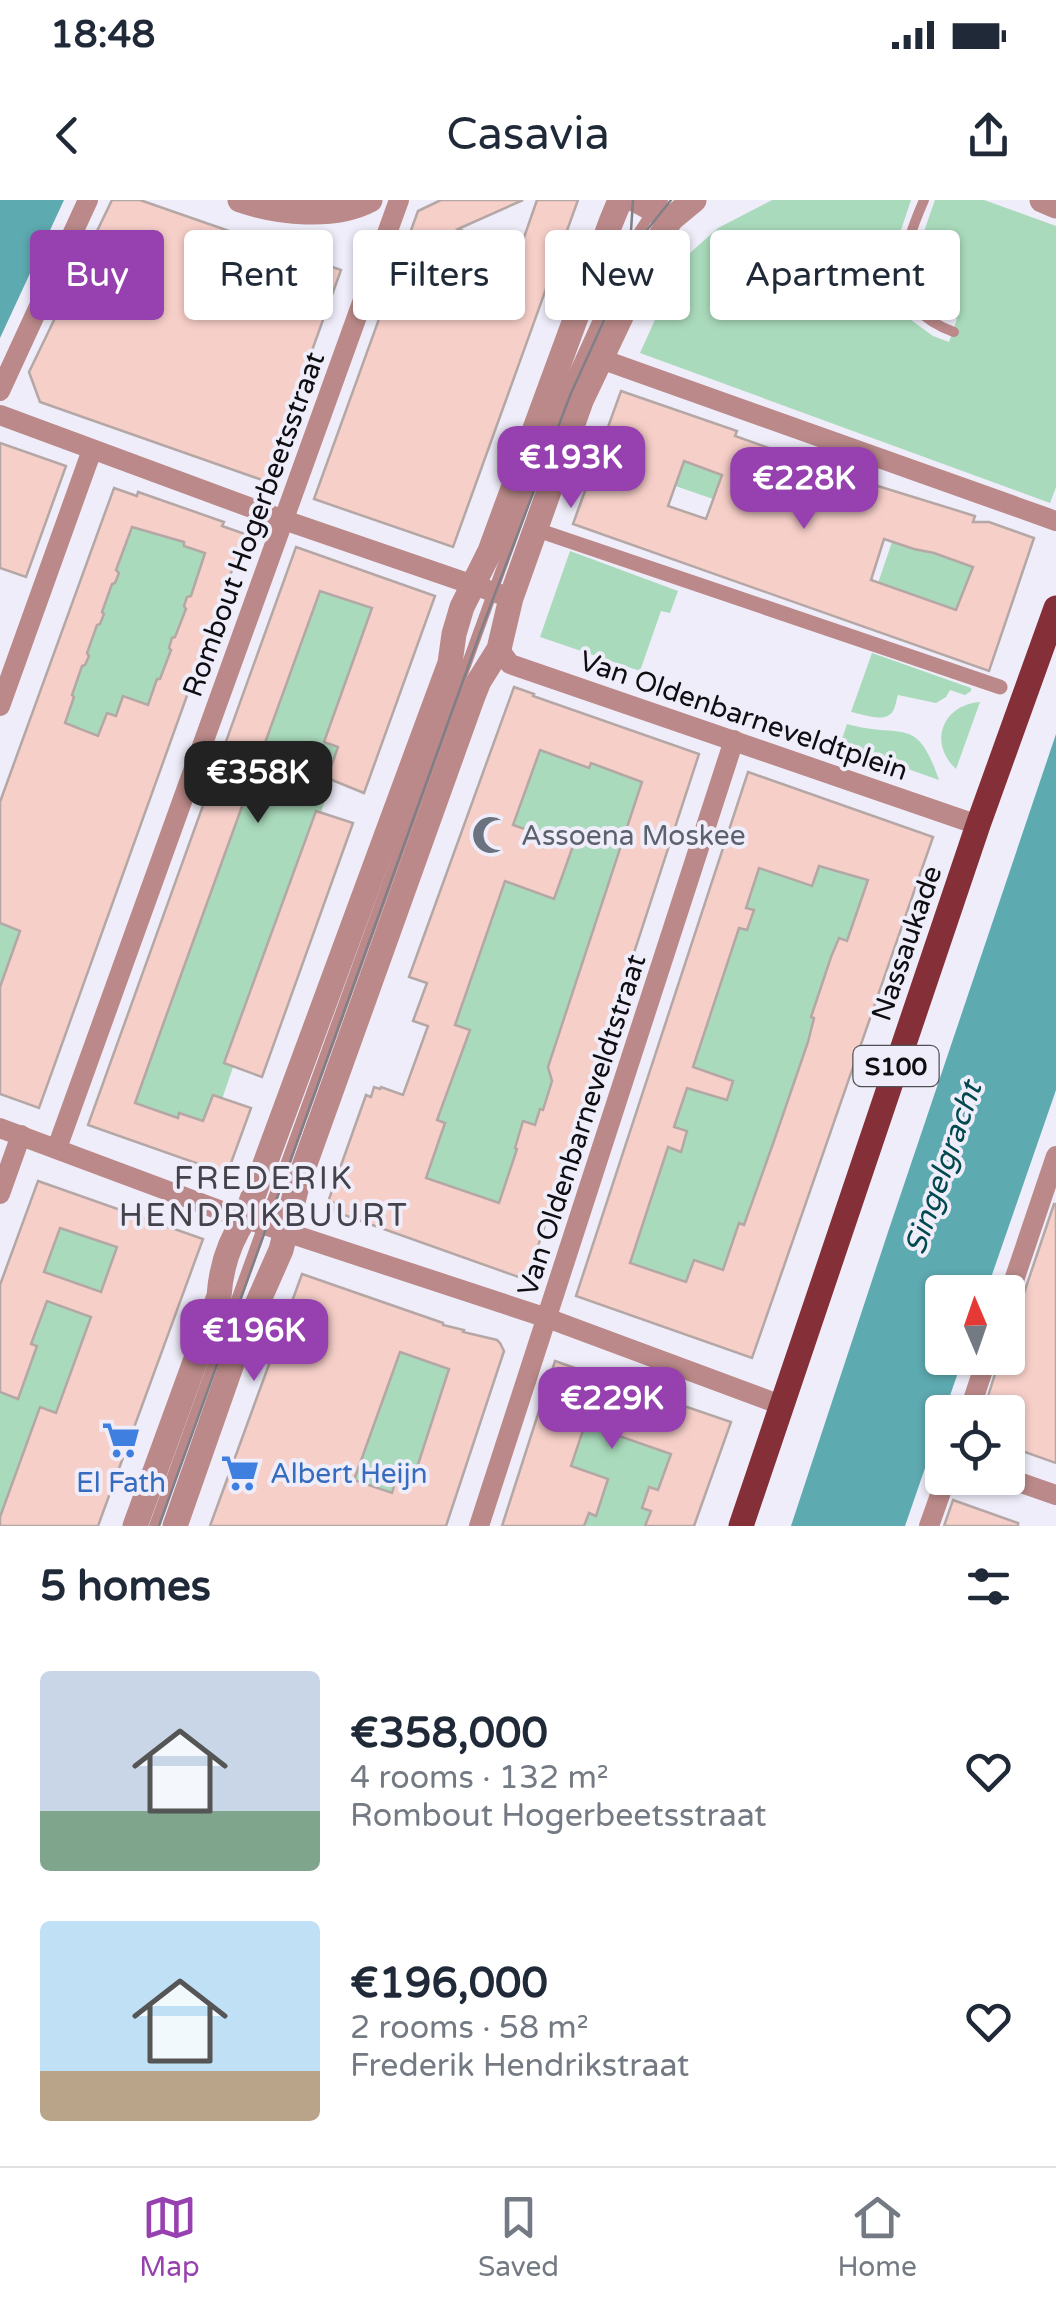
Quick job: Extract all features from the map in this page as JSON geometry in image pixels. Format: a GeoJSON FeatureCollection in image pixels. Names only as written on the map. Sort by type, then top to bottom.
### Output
{"type":"FeatureCollection","features":[{"type":"Feature","properties":{"kind":"main road","name":"Nassaukade"},"geometry":{"type":"LineString","coordinates":[[741,1526],[978,825],[1056,608]]}},
{"type":"Feature","properties":{"kind":"street"},"geometry":{"type":"LineString","coordinates":[[0,391],[88,200]]}},
{"type":"Feature","properties":{"kind":"street"},"geometry":{"type":"LineString","coordinates":[[240,200],[261,207],[310,212],[370,200]]}},
{"type":"Feature","properties":{"kind":"street"},"geometry":{"type":"LineString","coordinates":[[270,200],[281,200]]}},
{"type":"Feature","properties":{"kind":"street","name":"Rombout Hogerbeetsstraat"},"geometry":{"type":"LineString","coordinates":[[56,1148],[399,200]]}},
{"type":"Feature","properties":{"kind":"street"},"geometry":{"type":"LineString","coordinates":[[135,1526],[219,1296],[229,1247],[265,1224],[296,1186],[473,696],[499,649],[490,551],[611,222],[623,200]]}},
{"type":"Feature","properties":{"kind":"street"},"geometry":{"type":"LineString","coordinates":[[265,1224],[450,663],[458,619],[492,591],[655,245],[656,207],[694,200]]}},
{"type":"Feature","properties":{"kind":"street"},"geometry":{"type":"LineString","coordinates":[[1042,200],[1056,206]]}},
{"type":"Feature","properties":{"kind":"street"},"geometry":{"type":"LineString","coordinates":[[601,359],[1056,520]]}},
{"type":"Feature","properties":{"kind":"street"},"geometry":{"type":"LineString","coordinates":[[0,415],[284,520],[492,591]]}},
{"type":"Feature","properties":{"kind":"street"},"geometry":{"type":"LineString","coordinates":[[0,706],[92,450]]}},
{"type":"Feature","properties":{"kind":"street"},"geometry":{"type":"LineString","coordinates":[[549,534],[1000,687]]}},
{"type":"Feature","properties":{"kind":"street","name":"Van Oldenbarneveldtplein"},"geometry":{"type":"LineString","coordinates":[[499,649],[510,664],[978,825]]}},
{"type":"Feature","properties":{"kind":"street","name":"Van Oldenbarneveldtstraat"},"geometry":{"type":"LineString","coordinates":[[478,1526],[734,740]]}},
{"type":"Feature","properties":{"kind":"street"},"geometry":{"type":"LineString","coordinates":[[0,1194],[10,1131],[265,1224],[547,1318],[781,1405]]}},
{"type":"Feature","properties":{"kind":"street"},"geometry":{"type":"LineString","coordinates":[[1016,1275],[1056,1156]]}},
{"type":"Feature","properties":{"kind":"street"},"geometry":{"type":"LineString","coordinates":[[174,1526],[236,1352],[282,1250],[265,1224]]}},
{"type":"Feature","properties":{"kind":"street"},"geometry":{"type":"LineString","coordinates":[[1025,1484],[1056,1495]]}},
{"type":"Feature","properties":{"kind":"street"},"geometry":{"type":"LineString","coordinates":[[929,1526],[940,1495]]}},
{"type":"Feature","properties":{"kind":"lane"},"geometry":{"type":"LineString","coordinates":[[924,200],[905,252],[904,284],[922,315],[954,332]]}},
{"type":"Feature","properties":{"kind":"lane"},"geometry":{"type":"LineString","coordinates":[[492,591],[566,390],[624,261],[656,207]]}},
{"type":"Feature","properties":{"kind":"lane"},"geometry":{"type":"LineString","coordinates":[[154,1526],[265,1224]]}},
{"type":"Feature","properties":{"kind":"green space"},"geometry":{"type":"Polygon","coordinates":[[[772,200],[911,200],[901,230],[716,230],[772,200]]]}},
{"type":"Feature","properties":{"kind":"green space"},"geometry":{"type":"Polygon","coordinates":[[[935,200],[984,200],[1056,226],[1056,487],[1050,503],[640,353],[655,320],[690,320],[690,253],[710,235],[710,320],[911,320],[949,342],[960,320],[960,230],[925,230],[935,200]]]}},
{"type":"Feature","properties":{"kind":"green space"},"geometry":{"type":"Polygon","coordinates":[[[623,440],[722,474],[713,499],[638,473],[623,440]]]}},
{"type":"Feature","properties":{"kind":"green space"},"geometry":{"type":"Polygon","coordinates":[[[133,511],[219,537],[0,1072],[0,864],[133,511]]]}},
{"type":"Feature","properties":{"kind":"green space"},"geometry":{"type":"Polygon","coordinates":[[[892,542],[933,554],[981,550],[950,633],[938,604],[878,583],[892,542]]]}},
{"type":"Feature","properties":{"kind":"green space"},"geometry":{"type":"Polygon","coordinates":[[[570,551],[678,591],[670,613],[661,611],[640,671],[540,637],[570,551]]]}},
{"type":"Feature","properties":{"kind":"green space"},"geometry":{"type":"Polygon","coordinates":[[[318,578],[392,606],[211,1131],[115,1105],[318,578]]]}},
{"type":"Feature","properties":{"kind":"green space"},"geometry":{"type":"Polygon","coordinates":[[[872,653],[971,691],[965,695],[950,690],[936,703],[898,695],[893,711],[885,717],[851,712],[872,653]]]}},
{"type":"Feature","properties":{"kind":"green space"},"geometry":{"type":"Polygon","coordinates":[[[980,702],[956,769],[943,748],[943,727],[956,710],[980,702]]]}},
{"type":"Feature","properties":{"kind":"green space"},"geometry":{"type":"Polygon","coordinates":[[[847,724],[915,737],[931,759],[939,780],[840,745],[847,724]]]}},
{"type":"Feature","properties":{"kind":"green space"},"geometry":{"type":"Polygon","coordinates":[[[532,735],[658,775],[507,1233],[372,1189],[532,735]]]}},
{"type":"Feature","properties":{"kind":"green space"},"geometry":{"type":"Polygon","coordinates":[[[765,812],[885,849],[730,1308],[611,1266],[765,812]]]}},
{"type":"Feature","properties":{"kind":"green space"},"geometry":{"type":"Polygon","coordinates":[[[53,1214],[171,1250],[0,1526],[0,1345],[53,1214]]]}},
{"type":"Feature","properties":{"kind":"green space"},"geometry":{"type":"Polygon","coordinates":[[[318,1302],[476,1354],[407,1526],[280,1526],[318,1302]]]}},
{"type":"Feature","properties":{"kind":"green space"},"geometry":{"type":"Polygon","coordinates":[[[575,1412],[681,1441],[653,1526],[535,1526],[575,1412]]]}},
{"type":"Feature","properties":{"kind":"water"},"geometry":{"type":"Polygon","coordinates":[[[0,200],[64,200],[50,230],[30,230],[30,273],[0,338],[0,200]]]}},
{"type":"Feature","properties":{"kind":"water","name":"Singelgracht"},"geometry":{"type":"Polygon","coordinates":[[[1056,734],[1056,1090],[992,1275],[925,1275],[925,1375],[957,1375],[950,1395],[925,1395],[925,1468],[905,1526],[791,1526],[1056,734]]]}},
{"type":"Feature","properties":{"kind":"building"},"geometry":{"type":"Polygon","coordinates":[[[112,200],[140,200],[226,230],[184,230],[184,320],[323,320],[265,481],[40,402],[29,372],[54,320],[164,320],[164,230],[98,230],[112,200]]]}},
{"type":"Feature","properties":{"kind":"building"},"geometry":{"type":"Polygon","coordinates":[[[441,200],[523,200],[461,230],[411,230],[418,211],[441,200]]]}},
{"type":"Feature","properties":{"kind":"building"},"geometry":{"type":"Polygon","coordinates":[[[537,200],[578,200],[567,230],[545,230],[545,292],[453,547],[314,499],[379,320],[525,320],[525,235],[537,200]]]}},
{"type":"Feature","properties":{"kind":"building"},"geometry":{"type":"Polygon","coordinates":[[[333,267],[341,270],[333,292],[333,267]]]}},
{"type":"Feature","properties":{"kind":"building"},"geometry":{"type":"Polygon","coordinates":[[[621,391],[737,431],[735,436],[868,483],[975,516],[973,522],[989,522],[1034,538],[989,671],[573,524],[621,391]],[[684,461],[668,506],[706,519],[722,475],[684,461]],[[884,539],[871,580],[956,610],[973,567],[884,539]]]}},
{"type":"Feature","properties":{"kind":"building"},"geometry":{"type":"Polygon","coordinates":[[[0,443],[66,466],[26,577],[0,568],[0,443]]]}},
{"type":"Feature","properties":{"kind":"building"},"geometry":{"type":"Polygon","coordinates":[[[114,488],[137,496],[138,492],[224,522],[222,526],[245,534],[39,1108],[0,1094],[0,987],[20,931],[0,923],[0,802],[114,488]],[[132,527],[65,723],[98,736],[107,713],[116,716],[123,696],[148,705],[205,553],[184,546],[184,542],[132,527]]]}},
{"type":"Feature","properties":{"kind":"building"},"geometry":{"type":"Polygon","coordinates":[[[296,547],[435,596],[364,793],[327,778],[338,747],[324,742],[372,608],[320,591],[165,1019],[135,1103],[178,1118],[179,1113],[203,1121],[213,1095],[251,1108],[227,1174],[88,1125],[296,547]]]}},
{"type":"Feature","properties":{"kind":"building"},"geometry":{"type":"Polygon","coordinates":[[[514,687],[699,754],[527,1280],[333,1211],[336,1203],[328,1202],[366,1095],[371,1097],[374,1087],[381,1087],[403,1095],[428,1026],[413,1021],[427,983],[409,977],[514,687]],[[540,750],[513,825],[573,846],[554,899],[505,881],[455,1025],[470,1030],[437,1120],[445,1123],[426,1178],[499,1203],[523,1121],[535,1125],[540,1109],[543,1110],[552,1081],[548,1067],[642,782],[591,763],[589,768],[540,750]]]}},
{"type":"Feature","properties":{"kind":"building"},"geometry":{"type":"Polygon","coordinates":[[[748,772],[933,837],[752,1358],[576,1296],[748,772]],[[819,866],[812,886],[759,868],[746,908],[754,910],[747,930],[739,928],[693,1067],[733,1081],[727,1100],[687,1088],[674,1127],[687,1131],[681,1152],[668,1147],[630,1263],[686,1282],[694,1260],[723,1270],[739,1223],[744,1225],[775,1138],[808,1042],[814,1018],[811,1017],[831,957],[839,938],[847,941],[868,880],[819,866]]]}},
{"type":"Feature","properties":{"kind":"building"},"geometry":{"type":"Polygon","coordinates":[[[316,811],[353,823],[262,1077],[224,1063],[316,811]]]}},
{"type":"Feature","properties":{"kind":"building"},"geometry":{"type":"Polygon","coordinates":[[[38,1181],[203,1239],[98,1526],[0,1526],[40,1407],[56,1413],[91,1317],[47,1301],[31,1344],[37,1346],[18,1399],[0,1392],[0,1285],[38,1181]],[[60,1228],[44,1272],[101,1292],[117,1247],[60,1228]]]}},
{"type":"Feature","properties":{"kind":"building"},"geometry":{"type":"Polygon","coordinates":[[[1056,1204],[1056,1463],[1025,1452],[1025,1395],[988,1395],[995,1375],[1025,1375],[1025,1290],[1056,1204]]]}},
{"type":"Feature","properties":{"kind":"building"},"geometry":{"type":"Polygon","coordinates":[[[302,1274],[500,1343],[504,1351],[446,1526],[210,1526],[302,1274]],[[400,1352],[354,1480],[392,1493],[397,1475],[413,1480],[449,1369],[400,1352]]]}},
{"type":"Feature","properties":{"kind":"building"},"geometry":{"type":"Polygon","coordinates":[[[555,1361],[731,1422],[694,1526],[645,1526],[651,1511],[642,1508],[649,1487],[658,1490],[671,1454],[585,1424],[571,1466],[608,1479],[596,1516],[589,1513],[584,1526],[502,1526],[555,1361]]]}},
{"type":"Feature","properties":{"kind":"building"},"geometry":{"type":"Polygon","coordinates":[[[953,1500],[1018,1523],[1018,1526],[944,1526],[953,1500]]]}},
{"type":"Feature","properties":{"kind":"tram line"},"geometry":{"type":"LineString","coordinates":[[631,230],[633,200]]}},
{"type":"Feature","properties":{"kind":"tram line"},"geometry":{"type":"LineString","coordinates":[[159,1526],[482,628],[571,393],[643,235],[671,200]]}},
{"type":"Feature","properties":{"kind":"place","name":"Assoena Moskee"},"geometry":{"type":"Point","coordinates":[491,835]}},
{"type":"Feature","properties":{"kind":"place","name":"El Fath"},"geometry":{"type":"Point","coordinates":[121,1440]}},
{"type":"Feature","properties":{"kind":"place","name":"Albert Heijn"},"geometry":{"type":"Point","coordinates":[240,1473]}},
{"type":"Feature","properties":{"kind":"district","name":"FREDERIK HENDRIKBUURT"},"geometry":{"type":"Point","coordinates":[264,1196]}}]}
